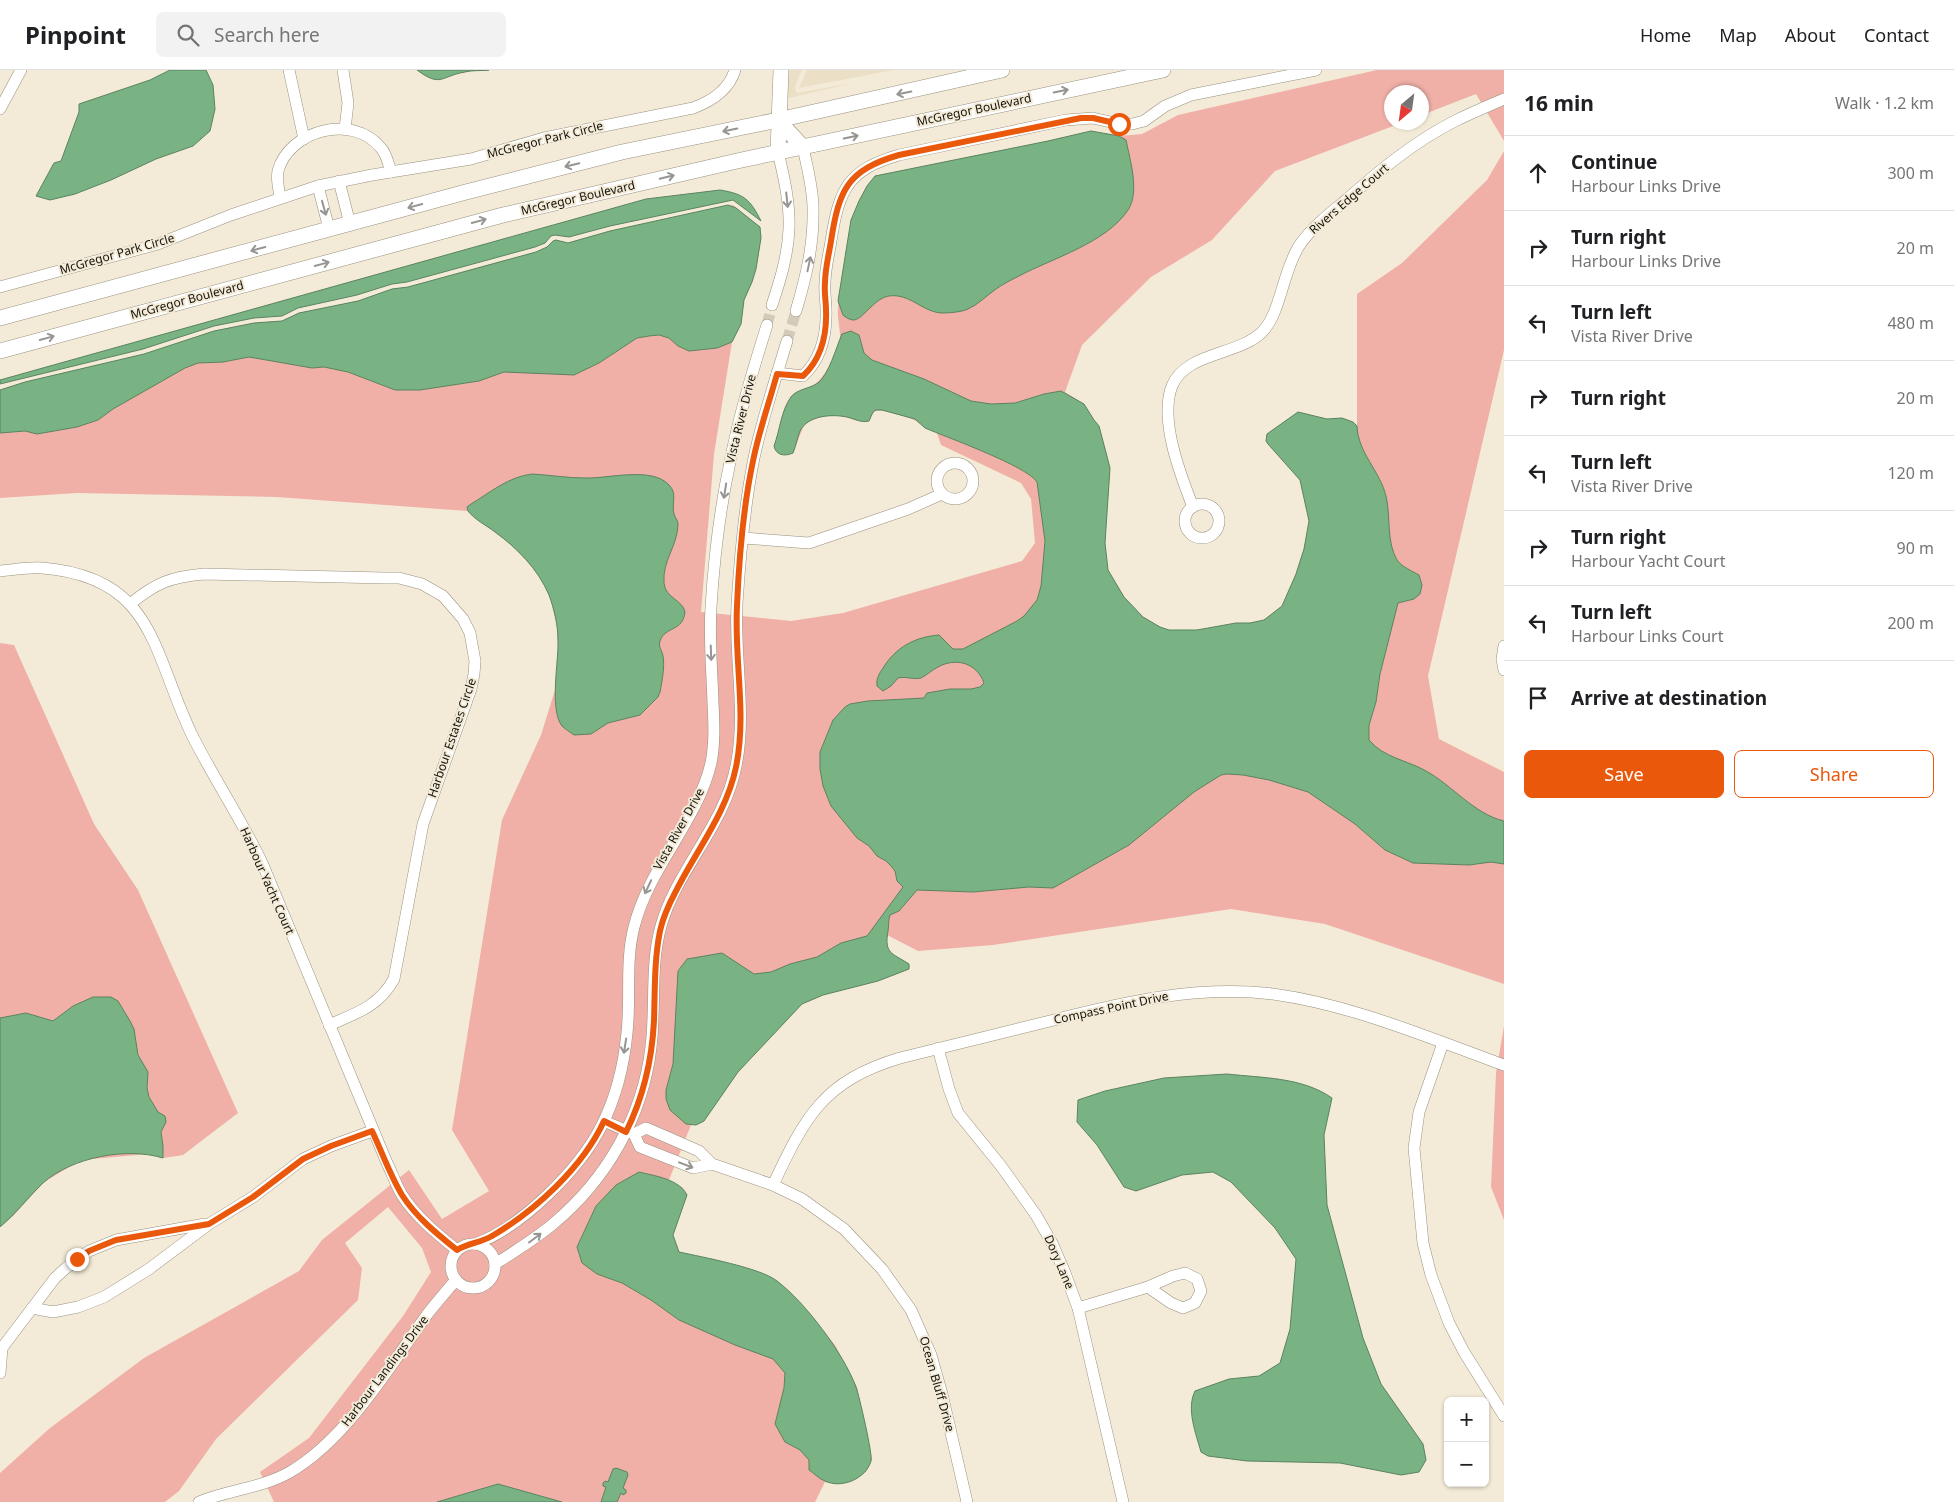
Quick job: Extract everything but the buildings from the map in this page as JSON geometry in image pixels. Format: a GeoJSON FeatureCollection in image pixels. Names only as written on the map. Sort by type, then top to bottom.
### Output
{"type":"FeatureCollection","features":[{"type":"Feature","properties":{"kind":"main road"},"geometry":{"type":"LineString","coordinates":[[778,152],[781,70]]}},
{"type":"Feature","properties":{"kind":"main road"},"geometry":{"type":"LineString","coordinates":[[0,318],[622,152],[778,120],[1002,70]]}},
{"type":"Feature","properties":{"kind":"main road","name":"McGregor Boulevard"},"geometry":{"type":"LineString","coordinates":[[0,351],[504,215],[778,152],[1163,70]]}},
{"type":"Feature","properties":{"kind":"main road"},"geometry":{"type":"LineString","coordinates":[[778,120],[803,147]]}},
{"type":"Feature","properties":{"kind":"street"},"geometry":{"type":"LineString","coordinates":[[0,109],[21,70]]}},
{"type":"Feature","properties":{"kind":"street"},"geometry":{"type":"LineString","coordinates":[[289,70],[304,138]]}},
{"type":"Feature","properties":{"kind":"street"},"geometry":{"type":"LineString","coordinates":[[343,70],[348,94],[348,114],[345,129]]}},
{"type":"Feature","properties":{"kind":"street","name":"McGregor Park Circle"},"geometry":{"type":"LineString","coordinates":[[0,287],[158,244],[231,215],[318,186],[471,159],[544,138],[693,108],[706,104],[718,95],[729,84],[735,70]]}},
{"type":"Feature","properties":{"kind":"street"},"geometry":{"type":"LineString","coordinates":[[777,374],[803,376],[814,366],[820,352],[826,325],[824,282],[839,201],[853,178],[873,164],[899,155],[1066,120],[1093,118],[1119,124],[1132,124],[1144,121],[1165,106],[1191,95],[1316,70]]}},
{"type":"Feature","properties":{"kind":"street","name":"Rivers Edge Court"},"geometry":{"type":"LineString","coordinates":[[1192,507],[1181,476],[1168,420],[1168,401],[1173,384],[1181,373],[1190,365],[1256,337],[1265,329],[1278,301],[1288,267],[1301,243],[1326,217],[1366,182],[1428,136],[1456,120],[1504,100]]}},
{"type":"Feature","properties":{"kind":"street"},"geometry":{"type":"LineString","coordinates":[[280,198],[277,180],[283,160],[290,149],[304,138],[324,131],[338,128],[362,134],[380,146],[387,156],[391,172]]}},
{"type":"Feature","properties":{"kind":"street"},"geometry":{"type":"LineString","coordinates":[[796,311],[808,270],[812,239],[812,195],[803,147]]}},
{"type":"Feature","properties":{"kind":"street"},"geometry":{"type":"LineString","coordinates":[[772,305],[785,256],[789,230],[786,192],[778,152]]}},
{"type":"Feature","properties":{"kind":"street"},"geometry":{"type":"LineString","coordinates":[[339,181],[350,224]]}},
{"type":"Feature","properties":{"kind":"street"},"geometry":{"type":"LineString","coordinates":[[318,186],[329,229]]}},
{"type":"Feature","properties":{"kind":"street","name":"Vista River Drive"},"geometry":{"type":"LineString","coordinates":[[475,1244],[508,1227],[551,1192],[582,1154],[604,1121],[616,1088],[623,1060],[628,1022],[629,953],[637,916],[651,881],[692,809],[708,774],[711,762],[714,733],[711,609],[716,544],[729,463],[766,325]]}},
{"type":"Feature","properties":{"kind":"street","name":"Vista River Drive"},"geometry":{"type":"LineString","coordinates":[[494,1264],[544,1231],[573,1206],[630,1133],[651,1049],[654,1022],[654,964],[661,925],[681,881],[725,801],[736,769],[741,731],[737,655],[737,606],[747,495],[753,460],[787,341]]}},
{"type":"Feature","properties":{"kind":"street"},"geometry":{"type":"LineString","coordinates":[[743,538],[809,544],[908,509],[942,494]]}},
{"type":"Feature","properties":{"kind":"street","name":"Harbour Yacht Court"},"geometry":{"type":"LineString","coordinates":[[0,571],[40,568],[69,571],[97,579],[130,604],[146,625],[193,735],[259,857],[372,1131],[402,1194],[428,1226],[457,1250]]}},
{"type":"Feature","properties":{"kind":"street","name":"Harbour Estates Circle"},"geometry":{"type":"LineString","coordinates":[[130,604],[150,588],[164,582],[197,575],[411,580],[433,589],[454,607],[470,633],[474,648],[474,674],[423,824],[394,979],[388,991],[378,1001],[366,1009],[329,1025]]}},
{"type":"Feature","properties":{"kind":"street"},"geometry":{"type":"LineString","coordinates":[[1504,646],[1502,659],[1504,670]]}},
{"type":"Feature","properties":{"kind":"street","name":"Compass Point Drive"},"geometry":{"type":"LineString","coordinates":[[773,1185],[803,1126],[819,1104],[838,1086],[862,1071],[877,1064],[1115,1004],[1181,993],[1246,992],[1300,998],[1366,1015],[1504,1064]]}},
{"type":"Feature","properties":{"kind":"street"},"geometry":{"type":"LineString","coordinates":[[1443,1042],[1424,1096],[1417,1124],[1414,1164],[1420,1227],[1431,1275],[1449,1323],[1464,1352],[1504,1416]]}},
{"type":"Feature","properties":{"kind":"street","name":"Dory Lane"},"geometry":{"type":"LineString","coordinates":[[938,1048],[949,1089],[958,1113],[1002,1166],[1036,1215],[1052,1243],[1078,1308],[1123,1502]]}},
{"type":"Feature","properties":{"kind":"street"},"geometry":{"type":"LineString","coordinates":[[604,1121],[630,1133]]}},
{"type":"Feature","properties":{"kind":"street","name":"Ocean Bluff Drive"},"geometry":{"type":"LineString","coordinates":[[712,1164],[693,1168],[640,1147],[630,1133],[646,1128],[699,1152],[712,1164],[773,1185],[802,1198],[844,1229],[882,1269],[911,1310],[931,1355],[967,1502]]}},
{"type":"Feature","properties":{"kind":"street"},"geometry":{"type":"LineString","coordinates":[[32,1308],[53,1312],[78,1307],[104,1297],[149,1269],[209,1224],[253,1197],[303,1159],[331,1146],[372,1131]]}},
{"type":"Feature","properties":{"kind":"street"},"geometry":{"type":"LineString","coordinates":[[667,1157],[674,1140]]}},
{"type":"Feature","properties":{"kind":"street"},"geometry":{"type":"LineString","coordinates":[[0,1373],[1,1348],[22,1324],[55,1278],[89,1251],[116,1240],[209,1224]]}},
{"type":"Feature","properties":{"kind":"street"},"geometry":{"type":"LineString","coordinates":[[475,1244],[488,1251],[494,1264],[491,1278],[479,1287],[466,1286],[456,1280],[451,1268],[451,1262],[457,1250],[463,1246],[475,1244]]}},
{"type":"Feature","properties":{"kind":"street","name":"Harbour Landings Drive"},"geometry":{"type":"LineString","coordinates":[[199,1502],[274,1480],[295,1469],[320,1449],[361,1406],[456,1280]]}},
{"type":"Feature","properties":{"kind":"street"},"geometry":{"type":"LineString","coordinates":[[1078,1308],[1148,1287]]}},
{"type":"Feature","properties":{"kind":"shaded area"},"geometry":{"type":"Polygon","coordinates":[[[170,70],[206,70],[213,85],[215,109],[210,131],[193,146],[156,159],[75,194],[50,200],[36,196],[54,163],[61,161],[79,112],[79,104],[150,80],[170,70]]]}},
{"type":"Feature","properties":{"kind":"shaded area"},"geometry":{"type":"Polygon","coordinates":[[[417,70],[489,70],[468,71],[436,80],[417,70]]]}},
{"type":"Feature","properties":{"kind":"shaded area"},"geometry":{"type":"Polygon","coordinates":[[[787,70],[802,70],[795,86],[798,93],[857,82],[785,99],[787,70]]]}},
{"type":"Feature","properties":{"kind":"shaded area"},"geometry":{"type":"Polygon","coordinates":[[[807,70],[894,70],[799,88],[807,70]]]}},
{"type":"Feature","properties":{"kind":"shaded area"},"geometry":{"type":"Polygon","coordinates":[[[1377,70],[1504,70],[1504,141],[1476,94],[1429,112],[1429,85],[1384,85],[1384,129],[1275,171],[1212,240],[1151,277],[1082,345],[1065,392],[1084,404],[1099,426],[1110,468],[1105,543],[1108,570],[1124,597],[1143,617],[1169,630],[1197,630],[1264,620],[1282,606],[1296,574],[1304,549],[1309,521],[1300,480],[1268,444],[1266,441],[1267,434],[1298,412],[1327,419],[1342,418],[1357,425],[1357,294],[1402,263],[1487,180],[1504,151],[1504,350],[1428,676],[1439,739],[1504,772],[1504,984],[1325,924],[1231,909],[993,945],[918,951],[887,935],[888,949],[906,962],[910,966],[909,969],[878,981],[823,995],[802,1004],[738,1072],[704,1121],[691,1125],[669,1180],[683,1188],[687,1195],[673,1235],[679,1252],[751,1270],[776,1280],[797,1300],[835,1345],[857,1387],[872,1459],[866,1472],[854,1480],[841,1484],[825,1482],[815,1502],[562,1502],[498,1484],[437,1502],[274,1502],[260,1472],[309,1438],[403,1316],[431,1272],[422,1248],[388,1207],[345,1243],[362,1268],[358,1300],[216,1439],[179,1491],[165,1502],[0,1502],[0,1473],[50,1428],[144,1358],[299,1271],[322,1240],[409,1170],[442,1219],[489,1191],[452,1130],[502,820],[541,735],[555,690],[558,652],[557,626],[550,597],[544,584],[534,569],[512,545],[467,511],[277,497],[77,493],[0,498],[0,390],[25,382],[144,354],[214,331],[254,323],[282,321],[299,313],[358,301],[392,289],[408,287],[536,252],[556,240],[568,243],[610,231],[733,205],[760,227],[761,238],[756,269],[744,300],[741,324],[732,342],[714,454],[701,612],[791,621],[843,613],[1022,561],[1035,543],[1031,499],[1021,483],[941,445],[937,433],[908,418],[878,410],[874,412],[869,421],[860,421],[841,416],[819,418],[804,425],[793,453],[781,454],[775,449],[774,446],[783,413],[791,396],[817,383],[826,372],[836,351],[840,337],[839,298],[850,228],[856,207],[867,186],[875,176],[1091,131],[1119,136],[1142,134],[1178,115],[1377,70]]]}},
{"type":"Feature","properties":{"kind":"shaded area"},"geometry":{"type":"Polygon","coordinates":[[[1091,131],[1119,136],[1126,140],[1132,166],[1134,185],[1132,203],[1118,222],[1106,232],[1078,249],[1007,282],[976,305],[959,312],[935,312],[903,297],[889,296],[878,301],[857,319],[850,320],[843,315],[838,301],[851,220],[867,186],[875,176],[1091,131]]]}},
{"type":"Feature","properties":{"kind":"shaded area"},"geometry":{"type":"Polygon","coordinates":[[[720,190],[735,193],[745,199],[753,207],[761,221],[733,200],[610,226],[569,237],[555,235],[551,236],[545,243],[535,247],[407,282],[392,284],[357,295],[298,308],[282,316],[254,318],[214,326],[143,349],[0,384],[0,380],[646,199],[720,190]]]}},
{"type":"Feature","properties":{"kind":"shaded area"},"geometry":{"type":"Polygon","coordinates":[[[728,205],[736,208],[760,227],[761,238],[756,269],[744,300],[741,324],[732,342],[717,348],[689,351],[678,346],[669,338],[659,335],[649,336],[637,338],[599,363],[574,375],[504,372],[479,381],[420,390],[395,390],[348,372],[249,357],[223,362],[198,363],[185,368],[113,409],[98,420],[77,427],[37,434],[25,431],[0,433],[0,390],[25,382],[144,354],[214,331],[254,323],[282,321],[299,313],[358,301],[392,289],[408,287],[536,252],[556,240],[568,243],[610,231],[728,205]]]}},
{"type":"Feature","properties":{"kind":"shaded area"},"geometry":{"type":"Polygon","coordinates":[[[851,331],[859,335],[864,353],[872,360],[924,379],[971,401],[991,404],[1015,403],[1061,391],[1084,404],[1099,426],[1110,468],[1105,543],[1108,570],[1124,597],[1143,617],[1169,630],[1197,630],[1236,623],[1250,623],[1264,620],[1282,606],[1296,574],[1304,549],[1309,521],[1300,480],[1268,444],[1266,441],[1267,434],[1298,412],[1327,419],[1342,418],[1353,422],[1357,426],[1361,445],[1379,478],[1386,496],[1391,545],[1394,553],[1402,565],[1419,575],[1422,585],[1420,594],[1414,599],[1398,603],[1369,725],[1369,740],[1389,755],[1419,767],[1436,777],[1483,812],[1504,821],[1504,864],[1491,862],[1469,865],[1413,863],[1385,850],[1355,824],[1308,792],[1269,780],[1243,775],[1221,775],[1194,792],[1129,845],[1053,888],[1029,887],[973,892],[917,890],[899,911],[890,915],[887,939],[888,949],[909,964],[909,969],[878,981],[823,995],[802,1004],[738,1072],[704,1121],[696,1125],[686,1124],[670,1110],[666,1099],[666,1090],[673,1064],[678,971],[687,959],[722,953],[754,974],[771,972],[790,964],[817,957],[841,943],[867,936],[903,887],[897,881],[895,871],[891,866],[857,838],[831,806],[823,786],[820,752],[833,720],[850,704],[868,701],[924,698],[927,693],[980,687],[984,683],[981,676],[971,667],[959,662],[945,664],[921,678],[898,678],[883,691],[877,686],[877,679],[894,654],[914,641],[939,635],[953,649],[963,649],[1017,621],[1024,616],[1037,600],[1041,586],[1045,541],[1037,482],[1030,475],[1003,460],[925,428],[915,419],[882,410],[873,412],[869,421],[834,416],[814,419],[800,431],[793,453],[784,455],[777,451],[774,446],[783,414],[791,397],[796,392],[811,387],[822,379],[829,367],[842,334],[851,331]]]}},
{"type":"Feature","properties":{"kind":"shaded area"},"geometry":{"type":"Polygon","coordinates":[[[532,474],[572,478],[629,475],[652,476],[661,479],[669,485],[674,495],[673,510],[678,523],[677,532],[665,567],[664,583],[667,592],[684,608],[685,612],[681,623],[662,636],[660,641],[659,645],[664,664],[660,692],[658,697],[640,715],[608,723],[591,734],[574,735],[562,726],[558,718],[555,697],[558,649],[557,628],[553,605],[544,585],[519,552],[474,517],[467,507],[507,482],[532,474]]]}},
{"type":"Feature","properties":{"kind":"shaded area"},"geometry":{"type":"Polygon","coordinates":[[[0,643],[14,645],[94,824],[138,890],[238,1113],[183,1155],[163,1158],[148,1154],[81,1160],[44,1182],[13,1216],[0,1227],[0,643]]]}},
{"type":"Feature","properties":{"kind":"shaded area"},"geometry":{"type":"Polygon","coordinates":[[[93,997],[111,997],[118,1001],[134,1029],[138,1055],[148,1072],[147,1088],[149,1097],[158,1112],[165,1116],[166,1122],[161,1132],[163,1158],[149,1155],[117,1154],[84,1161],[69,1167],[43,1183],[0,1227],[0,1018],[26,1013],[53,1021],[73,1006],[93,997]]]}},
{"type":"Feature","properties":{"kind":"shaded area"},"geometry":{"type":"Polygon","coordinates":[[[1504,1026],[1504,1220],[1491,1187],[1496,1073],[1504,1026]]]}},
{"type":"Feature","properties":{"kind":"shaded area"},"geometry":{"type":"Polygon","coordinates":[[[1227,1074],[1295,1082],[1320,1091],[1332,1098],[1324,1135],[1327,1205],[1363,1338],[1381,1384],[1423,1444],[1426,1460],[1419,1472],[1401,1475],[1340,1463],[1247,1461],[1208,1456],[1201,1452],[1191,1406],[1195,1391],[1229,1379],[1259,1376],[1280,1363],[1290,1329],[1296,1259],[1275,1228],[1231,1182],[1213,1172],[1182,1175],[1136,1191],[1124,1187],[1097,1145],[1077,1122],[1078,1100],[1105,1091],[1164,1078],[1227,1074]]]}},
{"type":"Feature","properties":{"kind":"shaded area"},"geometry":{"type":"Polygon","coordinates":[[[639,1172],[673,1182],[687,1195],[673,1235],[679,1252],[731,1264],[769,1276],[788,1290],[811,1315],[833,1344],[843,1359],[856,1387],[860,1401],[871,1456],[871,1461],[864,1473],[845,1483],[838,1484],[823,1480],[809,1470],[809,1460],[800,1450],[785,1442],[775,1424],[784,1388],[785,1373],[773,1359],[735,1345],[679,1320],[651,1300],[622,1283],[597,1274],[582,1263],[577,1247],[596,1206],[616,1185],[639,1172]]]}},
{"type":"Feature","properties":{"kind":"shaded area"},"geometry":{"type":"Polygon","coordinates":[[[616,1468],[627,1472],[628,1475],[623,1488],[626,1490],[626,1493],[623,1495],[621,1493],[617,1502],[601,1502],[606,1487],[603,1486],[603,1483],[605,1481],[608,1482],[613,1469],[616,1468]]]}},
{"type":"Feature","properties":{"kind":"shaded area"},"geometry":{"type":"Polygon","coordinates":[[[498,1484],[562,1502],[437,1502],[498,1484]]]}},
{"type":"Feature","properties":{"kind":"tunnel"},"geometry":{"type":"LineString","coordinates":[[767,325],[772,305]]}},
{"type":"Feature","properties":{"kind":"tunnel"},"geometry":{"type":"LineString","coordinates":[[787,341],[796,311]]}},
{"type":"Feature","properties":{"kind":"route"},"geometry":{"type":"LineString","coordinates":[[77,1259],[89,1251],[116,1240],[209,1224],[238,1208],[303,1159],[331,1146],[372,1131],[402,1194],[412,1208],[457,1250],[469,1244],[483,1242],[508,1227],[551,1192],[592,1141],[604,1121],[626,1132],[639,1101],[651,1049],[654,1022],[654,964],[661,925],[681,881],[725,801],[736,769],[741,731],[737,655],[737,606],[747,495],[753,460],[777,374],[803,376],[814,366],[820,352],[826,325],[824,282],[835,214],[839,201],[853,178],[862,170],[884,159],[1066,120],[1093,118],[1119,124]]}}]}
